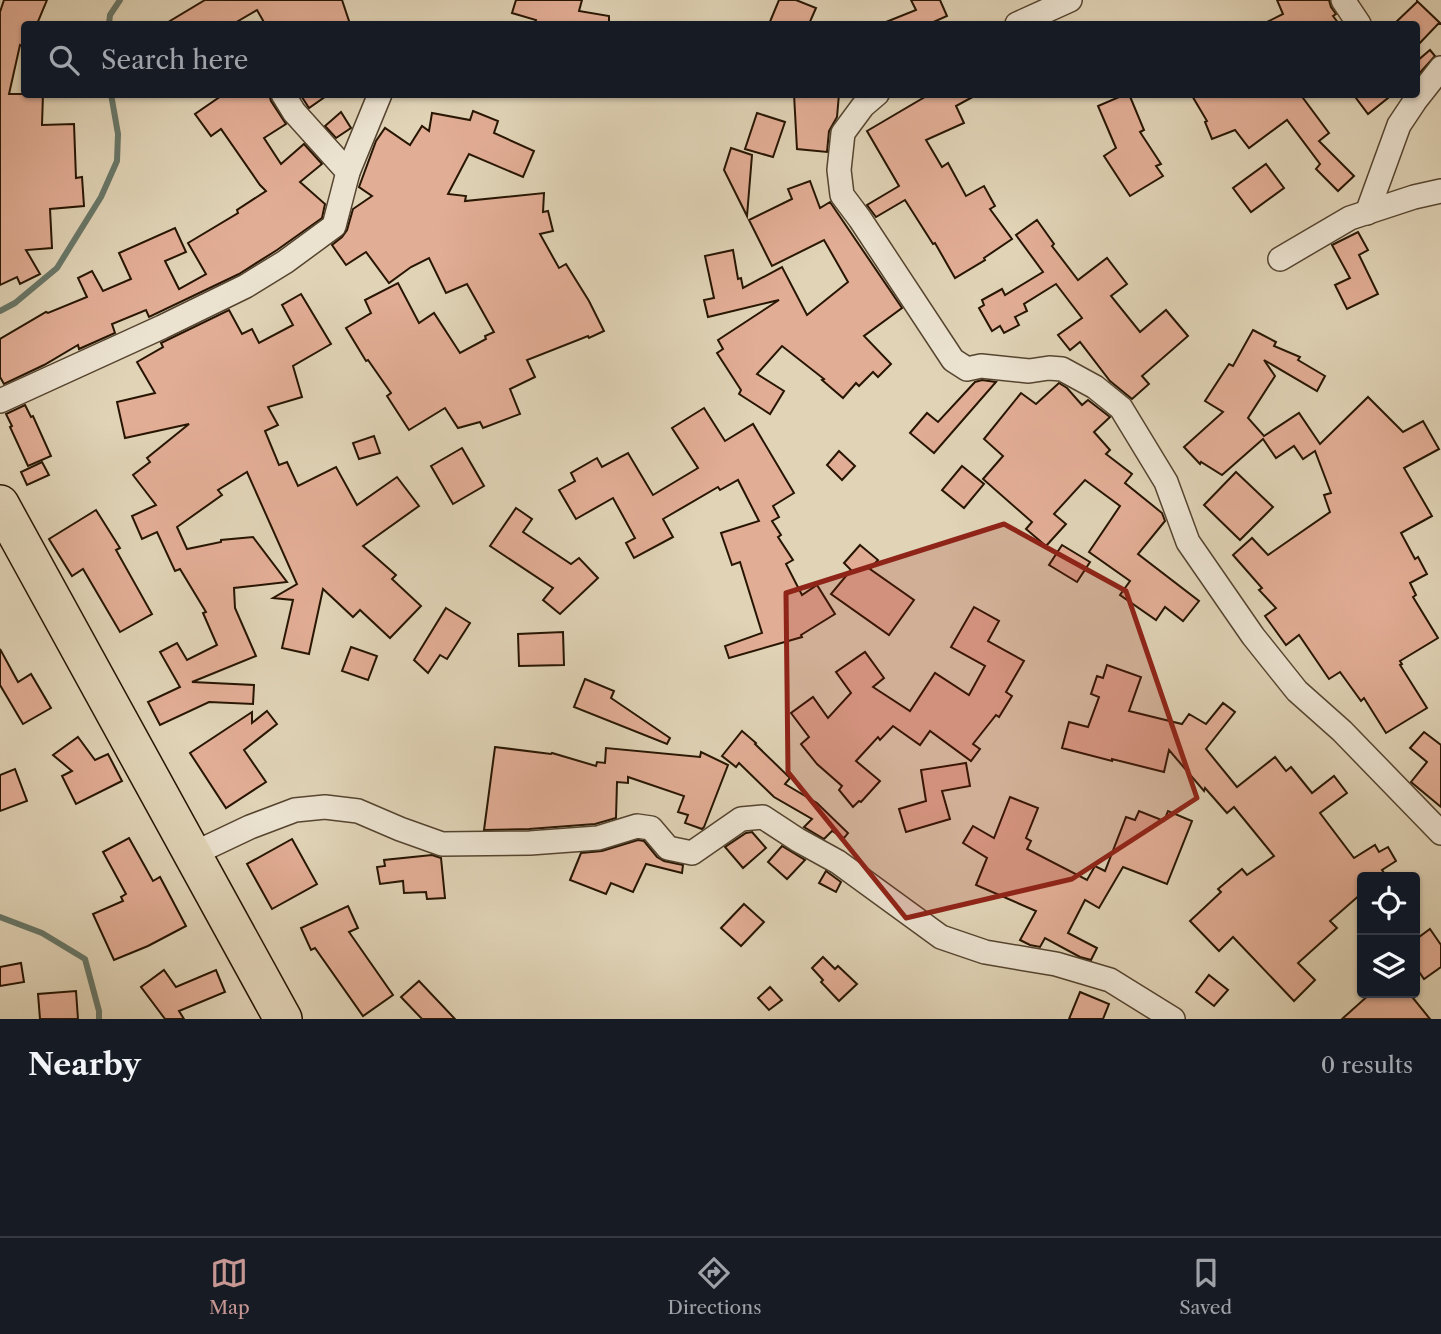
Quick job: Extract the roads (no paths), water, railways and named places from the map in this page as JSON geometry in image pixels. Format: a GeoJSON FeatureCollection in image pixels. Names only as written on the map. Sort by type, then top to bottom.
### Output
{"type":"FeatureCollection","features":[{"type":"Feature","properties":{"kind":"main road"},"geometry":{"type":"LineString","coordinates":[[0,504],[283,1019]]}},
{"type":"Feature","properties":{"kind":"street"},"geometry":{"type":"LineString","coordinates":[[1024,21],[1070,0]]}},
{"type":"Feature","properties":{"kind":"street"},"geometry":{"type":"LineString","coordinates":[[1343,0],[1357,21]]}},
{"type":"Feature","properties":{"kind":"street"},"geometry":{"type":"LineString","coordinates":[[1420,90],[1441,68]]}},
{"type":"Feature","properties":{"kind":"street"},"geometry":{"type":"LineString","coordinates":[[285,98],[294,112],[348,172]]}},
{"type":"Feature","properties":{"kind":"street"},"geometry":{"type":"LineString","coordinates":[[0,401],[246,286],[285,262],[334,226],[348,172],[378,98]]}},
{"type":"Feature","properties":{"kind":"street"},"geometry":{"type":"LineString","coordinates":[[371,118],[378,98]]}},
{"type":"Feature","properties":{"kind":"street"},"geometry":{"type":"LineString","coordinates":[[872,98],[843,133],[839,170],[842,195],[953,360],[967,369],[981,366],[1029,371],[1062,369],[1095,387],[1121,408],[1166,482],[1188,542],[1253,636],[1297,691],[1342,730],[1441,833]]}},
{"type":"Feature","properties":{"kind":"street"},"geometry":{"type":"LineString","coordinates":[[1367,213],[1399,125],[1412,98]]}},
{"type":"Feature","properties":{"kind":"street"},"geometry":{"type":"LineString","coordinates":[[1280,259],[1350,218],[1441,191]]}},
{"type":"Feature","properties":{"kind":"street"},"geometry":{"type":"LineString","coordinates":[[192,854],[295,810],[325,807],[358,811],[400,830],[443,844],[530,843],[598,838],[637,825],[651,828],[668,848],[692,853],[741,819],[763,817],[838,862],[941,937],[985,952],[1056,964],[1110,980],[1173,1019]]}},
{"type":"Feature","properties":{"kind":"waterway"},"geometry":{"type":"LineString","coordinates":[[109,21],[110,15],[120,0]]}},
{"type":"Feature","properties":{"kind":"waterway"},"geometry":{"type":"LineString","coordinates":[[0,311],[15,303],[57,268],[101,197],[117,161],[118,134],[112,98]]}},
{"type":"Feature","properties":{"kind":"waterway"},"geometry":{"type":"LineString","coordinates":[[0,917],[42,933],[85,959],[99,1019]]}}]}
